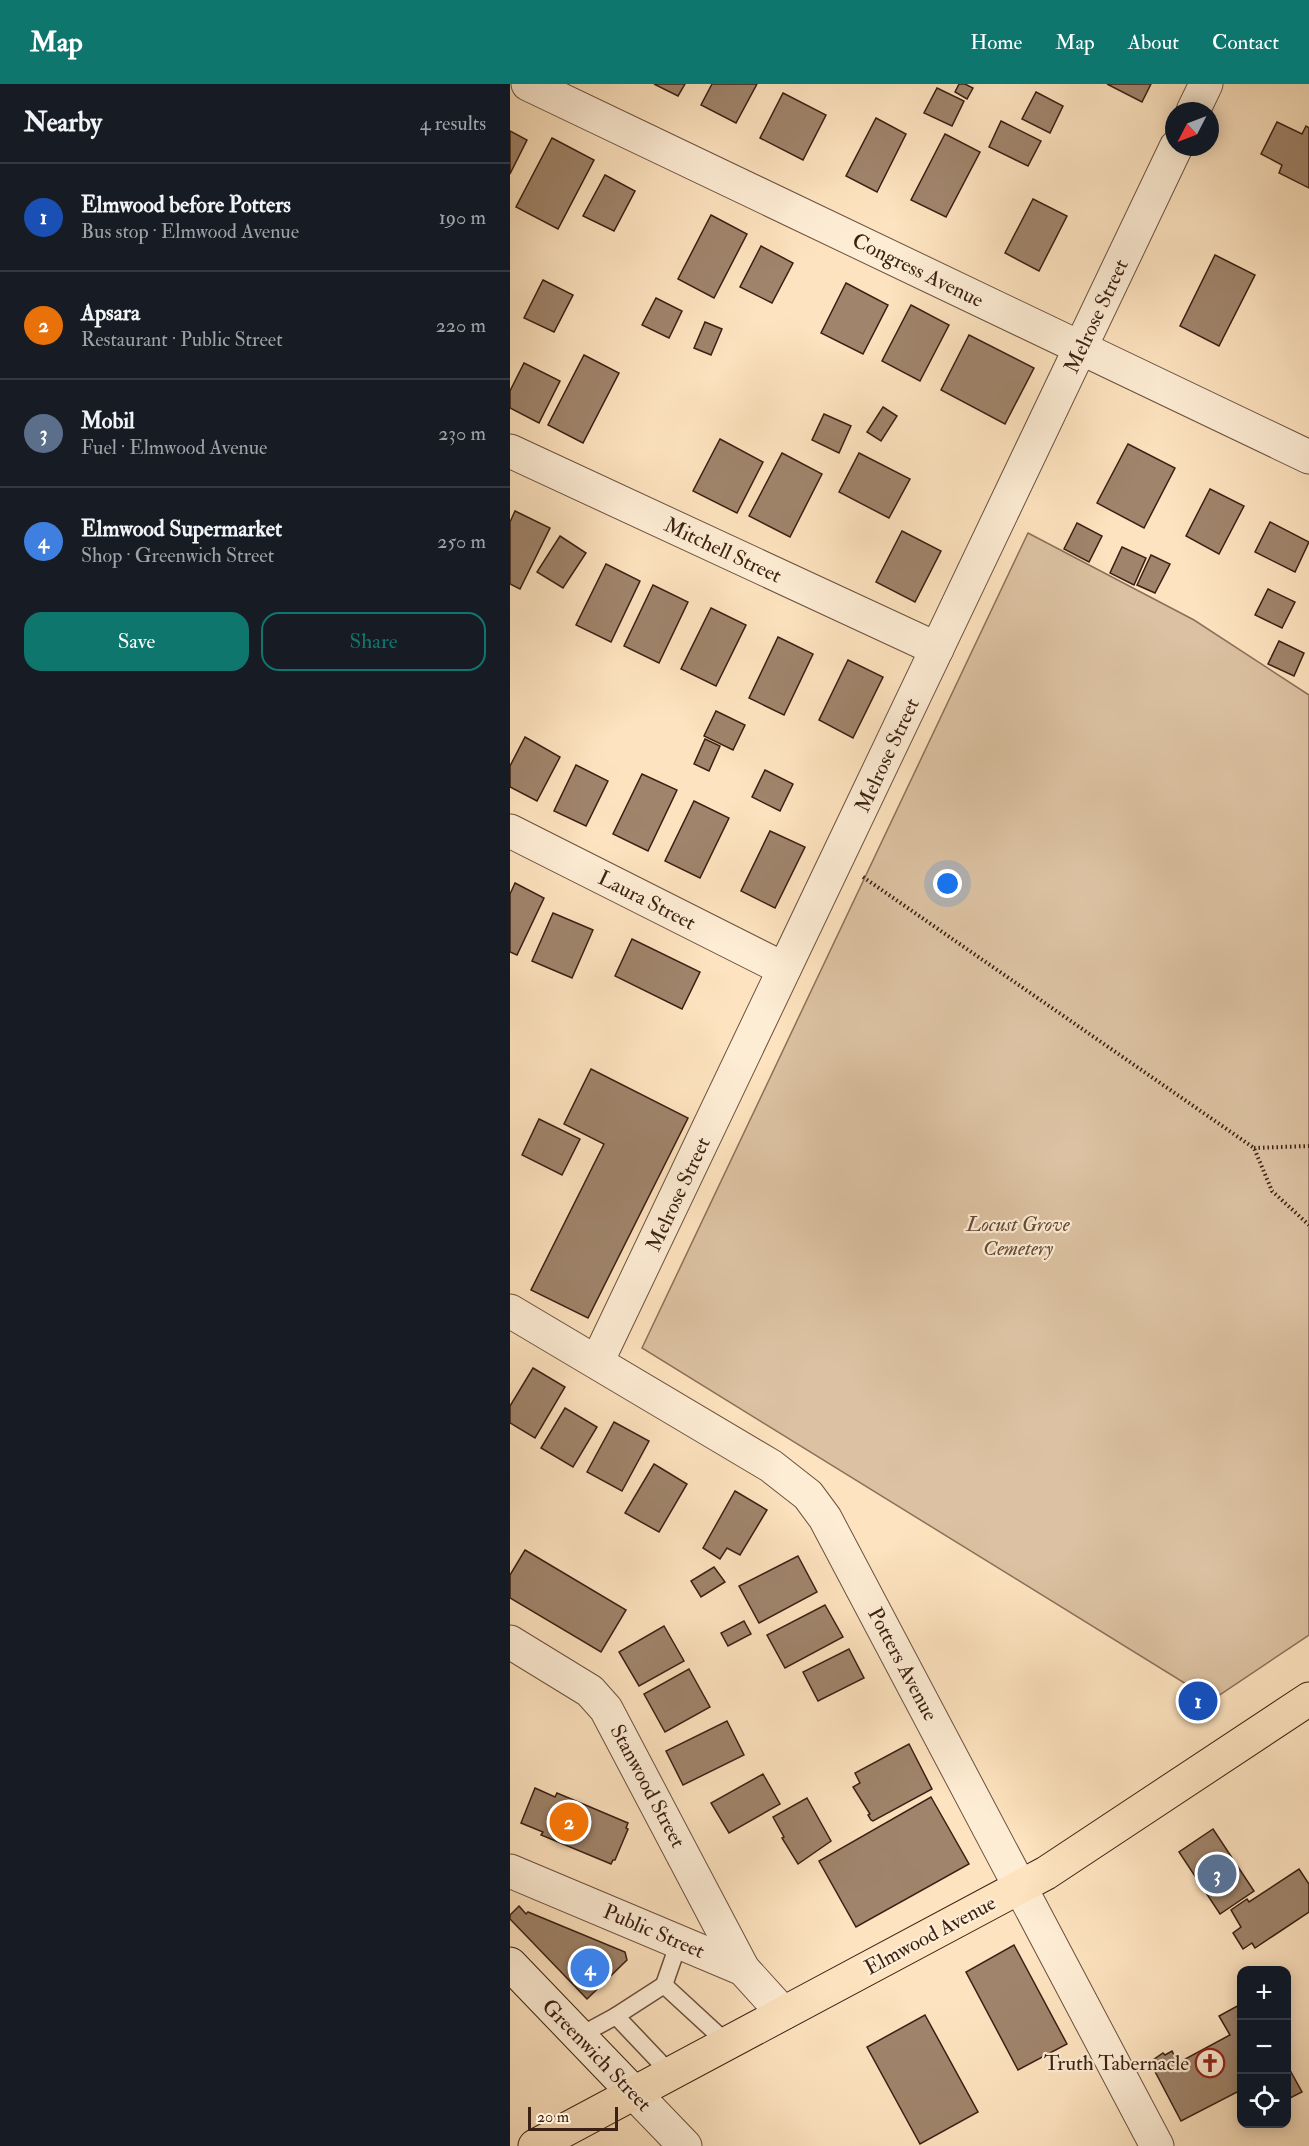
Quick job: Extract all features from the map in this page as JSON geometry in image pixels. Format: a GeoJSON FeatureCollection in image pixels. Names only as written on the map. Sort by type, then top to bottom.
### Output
{"type":"FeatureCollection","features":[{"type":"Feature","properties":{"kind":"main road","name":"Elmwood Avenue"},"geometry":{"type":"LineString","coordinates":[[535,2146],[1021,1887],[1060,1864],[1309,1699]]}},
{"type":"Feature","properties":{"kind":"street","name":"Congress Avenue"},"geometry":{"type":"LineString","coordinates":[[528,84],[1309,457]]}},
{"type":"Feature","properties":{"kind":"street"},"geometry":{"type":"LineString","coordinates":[[1197,102],[1206,84]]}},
{"type":"Feature","properties":{"kind":"street","name":"Melrose Street"},"geometry":{"type":"LineString","coordinates":[[597,1362],[1172,156]]}},
{"type":"Feature","properties":{"kind":"street","name":"Mitchell Street"},"geometry":{"type":"LineString","coordinates":[[510,451],[937,649]]}},
{"type":"Feature","properties":{"kind":"street","name":"Laura Street"},"geometry":{"type":"LineString","coordinates":[[510,831],[784,969]]}},
{"type":"Feature","properties":{"kind":"street","name":"Potters Avenue"},"geometry":{"type":"LineString","coordinates":[[510,1311],[771,1466],[808,1495],[825,1518],[1157,2146]]}},
{"type":"Feature","properties":{"kind":"street","name":"Stanwood Street"},"geometry":{"type":"LineString","coordinates":[[510,1642],[590,1691],[606,1709],[743,1969]]}},
{"type":"Feature","properties":{"kind":"street","name":"Public Street"},"geometry":{"type":"LineString","coordinates":[[510,1870],[743,1969],[783,2013]]}},
{"type":"Feature","properties":{"kind":"street","name":"Greenwich Street"},"geometry":{"type":"LineString","coordinates":[[510,1964],[685,2146]]}},
{"type":"Feature","properties":{"kind":"lane"},"geometry":{"type":"LineString","coordinates":[[579,2036],[616,2016],[664,1985],[679,1942]]}},
{"type":"Feature","properties":{"kind":"lane"},"geometry":{"type":"LineString","coordinates":[[664,1985],[727,2043]]}},
{"type":"Feature","properties":{"kind":"lane"},"geometry":{"type":"LineString","coordinates":[[616,2016],[671,2074]]}},
{"type":"Feature","properties":{"kind":"path"},"geometry":{"type":"LineString","coordinates":[[835,863],[866,879],[1254,1148],[1272,1191],[1309,1225]]}},
{"type":"Feature","properties":{"kind":"path"},"geometry":{"type":"LineString","coordinates":[[1254,1148],[1309,1146]]}},
{"type":"Feature","properties":{"kind":"green space","name":"Locust Grove Cemetery"},"geometry":{"type":"Polygon","coordinates":[[[1028,533],[1194,620],[1309,695],[1309,1635],[1212,1700],[642,1348],[1028,533]]]}},
{"type":"Feature","properties":{"kind":"building"},"geometry":{"type":"Polygon","coordinates":[[[654,84],[685,84],[678,96],[654,84]]]}},
{"type":"Feature","properties":{"kind":"building"},"geometry":{"type":"Polygon","coordinates":[[[712,84],[757,84],[736,123],[701,105],[712,84]]]}},
{"type":"Feature","properties":{"kind":"building"},"geometry":{"type":"Polygon","coordinates":[[[959,84],[973,88],[967,99],[955,92],[959,84]]]}},
{"type":"Feature","properties":{"kind":"building"},"geometry":{"type":"Polygon","coordinates":[[[1107,84],[1151,84],[1142,102],[1107,84]]]}},
{"type":"Feature","properties":{"kind":"building"},"geometry":{"type":"Polygon","coordinates":[[[937,88],[964,101],[952,126],[924,113],[937,88]]]}},
{"type":"Feature","properties":{"kind":"building"},"geometry":{"type":"Polygon","coordinates":[[[1036,92],[1063,106],[1050,133],[1022,119],[1036,92]]]}},
{"type":"Feature","properties":{"kind":"building"},"geometry":{"type":"Polygon","coordinates":[[[783,93],[826,115],[803,160],[760,138],[783,93]]]}},
{"type":"Feature","properties":{"kind":"building"},"geometry":{"type":"Polygon","coordinates":[[[876,118],[906,134],[877,192],[846,176],[876,118]]]}},
{"type":"Feature","properties":{"kind":"building"},"geometry":{"type":"Polygon","coordinates":[[[1001,121],[1041,141],[1028,166],[989,147],[1001,121]]]}},
{"type":"Feature","properties":{"kind":"building"},"geometry":{"type":"Polygon","coordinates":[[[1277,122],[1302,134],[1306,126],[1309,128],[1309,188],[1279,173],[1282,165],[1261,154],[1277,122]]]}},
{"type":"Feature","properties":{"kind":"building"},"geometry":{"type":"Polygon","coordinates":[[[510,131],[527,140],[510,174],[510,131]]]}},
{"type":"Feature","properties":{"kind":"building"},"geometry":{"type":"Polygon","coordinates":[[[945,134],[980,152],[946,217],[911,200],[945,134]]]}},
{"type":"Feature","properties":{"kind":"building"},"geometry":{"type":"Polygon","coordinates":[[[552,138],[594,160],[558,229],[516,207],[552,138]]]}},
{"type":"Feature","properties":{"kind":"building"},"geometry":{"type":"Polygon","coordinates":[[[605,175],[635,191],[614,231],[583,216],[605,175]]]}},
{"type":"Feature","properties":{"kind":"building"},"geometry":{"type":"Polygon","coordinates":[[[1033,199],[1067,216],[1039,271],[1005,253],[1033,199]]]}},
{"type":"Feature","properties":{"kind":"building"},"geometry":{"type":"Polygon","coordinates":[[[711,215],[747,234],[714,298],[678,279],[711,215]]]}},
{"type":"Feature","properties":{"kind":"building"},"geometry":{"type":"Polygon","coordinates":[[[761,246],[793,263],[772,303],[740,287],[761,246]]]}},
{"type":"Feature","properties":{"kind":"building"},"geometry":{"type":"Polygon","coordinates":[[[1215,255],[1255,275],[1219,346],[1180,326],[1215,255]]]}},
{"type":"Feature","properties":{"kind":"building"},"geometry":{"type":"Polygon","coordinates":[[[543,280],[573,295],[554,332],[524,318],[543,280]]]}},
{"type":"Feature","properties":{"kind":"building"},"geometry":{"type":"Polygon","coordinates":[[[846,283],[888,305],[863,354],[821,333],[846,283]]]}},
{"type":"Feature","properties":{"kind":"building"},"geometry":{"type":"Polygon","coordinates":[[[656,298],[682,311],[669,338],[642,325],[656,298]]]}},
{"type":"Feature","properties":{"kind":"building"},"geometry":{"type":"Polygon","coordinates":[[[911,305],[949,325],[920,381],[882,361],[911,305]]]}},
{"type":"Feature","properties":{"kind":"building"},"geometry":{"type":"Polygon","coordinates":[[[705,322],[722,329],[711,355],[694,348],[705,322]]]}},
{"type":"Feature","properties":{"kind":"building"},"geometry":{"type":"Polygon","coordinates":[[[969,335],[1034,368],[1005,424],[941,390],[969,335]]]}},
{"type":"Feature","properties":{"kind":"building"},"geometry":{"type":"Polygon","coordinates":[[[584,355],[619,373],[583,443],[548,425],[584,355]]]}},
{"type":"Feature","properties":{"kind":"building"},"geometry":{"type":"Polygon","coordinates":[[[524,363],[560,381],[539,423],[510,408],[510,391],[524,363]]]}},
{"type":"Feature","properties":{"kind":"building"},"geometry":{"type":"Polygon","coordinates":[[[883,407],[897,416],[881,441],[867,432],[883,407]]]}},
{"type":"Feature","properties":{"kind":"building"},"geometry":{"type":"Polygon","coordinates":[[[824,414],[851,426],[839,453],[812,440],[824,414]]]}},
{"type":"Feature","properties":{"kind":"building"},"geometry":{"type":"Polygon","coordinates":[[[720,439],[763,462],[737,513],[693,491],[720,439]]]}},
{"type":"Feature","properties":{"kind":"building"},"geometry":{"type":"Polygon","coordinates":[[[1128,444],[1175,468],[1144,528],[1097,503],[1128,444]]]}},
{"type":"Feature","properties":{"kind":"building"},"geometry":{"type":"Polygon","coordinates":[[[782,453],[822,474],[790,537],[749,516],[782,453]]]}},
{"type":"Feature","properties":{"kind":"building"},"geometry":{"type":"Polygon","coordinates":[[[859,453],[910,479],[889,518],[839,492],[859,453]]]}},
{"type":"Feature","properties":{"kind":"building"},"geometry":{"type":"Polygon","coordinates":[[[1210,489],[1244,506],[1219,554],[1186,536],[1210,489]]]}},
{"type":"Feature","properties":{"kind":"building"},"geometry":{"type":"Polygon","coordinates":[[[515,511],[550,528],[520,589],[510,584],[510,522],[515,511]]]}},
{"type":"Feature","properties":{"kind":"building"},"geometry":{"type":"Polygon","coordinates":[[[1270,522],[1309,542],[1295,572],[1255,552],[1270,522]]]}},
{"type":"Feature","properties":{"kind":"building"},"geometry":{"type":"Polygon","coordinates":[[[1077,523],[1102,536],[1089,562],[1064,549],[1077,523]]]}},
{"type":"Feature","properties":{"kind":"building"},"geometry":{"type":"Polygon","coordinates":[[[902,531],[941,551],[915,602],[876,582],[902,531]]]}},
{"type":"Feature","properties":{"kind":"building"},"geometry":{"type":"Polygon","coordinates":[[[560,536],[586,553],[563,588],[537,572],[560,536]]]}},
{"type":"Feature","properties":{"kind":"building"},"geometry":{"type":"Polygon","coordinates":[[[1122,547],[1146,558],[1134,585],[1110,573],[1122,547]]]}},
{"type":"Feature","properties":{"kind":"building"},"geometry":{"type":"Polygon","coordinates":[[[1151,555],[1170,564],[1155,593],[1137,585],[1151,555]]]}},
{"type":"Feature","properties":{"kind":"building"},"geometry":{"type":"Polygon","coordinates":[[[606,564],[640,581],[611,642],[576,625],[606,564]]]}},
{"type":"Feature","properties":{"kind":"building"},"geometry":{"type":"Polygon","coordinates":[[[653,585],[688,602],[659,663],[624,646],[653,585]]]}},
{"type":"Feature","properties":{"kind":"building"},"geometry":{"type":"Polygon","coordinates":[[[1268,589],[1295,602],[1282,628],[1255,615],[1268,589]]]}},
{"type":"Feature","properties":{"kind":"building"},"geometry":{"type":"Polygon","coordinates":[[[711,608],[746,625],[716,686],[681,669],[711,608]]]}},
{"type":"Feature","properties":{"kind":"building"},"geometry":{"type":"Polygon","coordinates":[[[778,637],[813,654],[784,715],[749,698],[778,637]]]}},
{"type":"Feature","properties":{"kind":"building"},"geometry":{"type":"Polygon","coordinates":[[[1279,641],[1304,653],[1294,676],[1268,664],[1279,641]]]}},
{"type":"Feature","properties":{"kind":"building"},"geometry":{"type":"Polygon","coordinates":[[[848,660],[883,677],[853,738],[819,720],[848,660]]]}},
{"type":"Feature","properties":{"kind":"building"},"geometry":{"type":"Polygon","coordinates":[[[716,711],[745,725],[733,750],[704,736],[716,711]]]}},
{"type":"Feature","properties":{"kind":"building"},"geometry":{"type":"Polygon","coordinates":[[[525,737],[560,757],[537,801],[510,787],[510,766],[525,737]]]}},
{"type":"Feature","properties":{"kind":"building"},"geometry":{"type":"Polygon","coordinates":[[[705,739],[720,746],[709,771],[694,764],[705,739]]]}},
{"type":"Feature","properties":{"kind":"building"},"geometry":{"type":"Polygon","coordinates":[[[576,765],[608,781],[586,826],[554,811],[576,765]]]}},
{"type":"Feature","properties":{"kind":"building"},"geometry":{"type":"Polygon","coordinates":[[[765,770],[793,784],[780,811],[752,797],[765,770]]]}},
{"type":"Feature","properties":{"kind":"building"},"geometry":{"type":"Polygon","coordinates":[[[642,774],[677,790],[648,851],[613,834],[642,774]]]}},
{"type":"Feature","properties":{"kind":"building"},"geometry":{"type":"Polygon","coordinates":[[[694,801],[729,818],[700,878],[665,861],[694,801]]]}},
{"type":"Feature","properties":{"kind":"building"},"geometry":{"type":"Polygon","coordinates":[[[770,831],[805,847],[775,908],[741,891],[770,831]]]}},
{"type":"Feature","properties":{"kind":"building"},"geometry":{"type":"Polygon","coordinates":[[[515,883],[544,898],[517,955],[510,952],[510,894],[515,883]]]}},
{"type":"Feature","properties":{"kind":"building"},"geometry":{"type":"Polygon","coordinates":[[[553,913],[593,930],[572,978],[532,961],[553,913]]]}},
{"type":"Feature","properties":{"kind":"building"},"geometry":{"type":"Polygon","coordinates":[[[632,939],[700,972],[682,1009],[615,976],[632,939]]]}},
{"type":"Feature","properties":{"kind":"building"},"geometry":{"type":"Polygon","coordinates":[[[591,1069],[688,1118],[588,1318],[531,1290],[604,1144],[564,1124],[591,1069]]]}},
{"type":"Feature","properties":{"kind":"building"},"geometry":{"type":"Polygon","coordinates":[[[539,1119],[580,1139],[562,1175],[522,1155],[539,1119]]]}},
{"type":"Feature","properties":{"kind":"building"},"geometry":{"type":"Polygon","coordinates":[[[533,1368],[565,1387],[535,1438],[510,1423],[510,1406],[533,1368]]]}},
{"type":"Feature","properties":{"kind":"building"},"geometry":{"type":"Polygon","coordinates":[[[565,1408],[597,1427],[573,1467],[541,1448],[565,1408]]]}},
{"type":"Feature","properties":{"kind":"building"},"geometry":{"type":"Polygon","coordinates":[[[614,1422],[649,1441],[622,1491],[587,1472],[614,1422]]]}},
{"type":"Feature","properties":{"kind":"building"},"geometry":{"type":"Polygon","coordinates":[[[654,1464],[687,1484],[659,1532],[625,1513],[654,1464]]]}},
{"type":"Feature","properties":{"kind":"building"},"geometry":{"type":"Polygon","coordinates":[[[735,1491],[767,1510],[740,1555],[727,1548],[720,1559],[703,1548],[735,1491]]]}},
{"type":"Feature","properties":{"kind":"building"},"geometry":{"type":"Polygon","coordinates":[[[525,1550],[626,1610],[601,1652],[510,1598],[510,1575],[525,1550]]]}},
{"type":"Feature","properties":{"kind":"building"},"geometry":{"type":"Polygon","coordinates":[[[798,1556],[817,1592],[759,1623],[739,1586],[798,1556]]]}},
{"type":"Feature","properties":{"kind":"building"},"geometry":{"type":"Polygon","coordinates":[[[714,1567],[725,1582],[701,1597],[691,1581],[714,1567]]]}},
{"type":"Feature","properties":{"kind":"building"},"geometry":{"type":"Polygon","coordinates":[[[825,1605],[843,1637],[785,1668],[767,1635],[825,1605]]]}},
{"type":"Feature","properties":{"kind":"building"},"geometry":{"type":"Polygon","coordinates":[[[744,1621],[751,1634],[728,1646],[721,1633],[744,1621]]]}},
{"type":"Feature","properties":{"kind":"building"},"geometry":{"type":"Polygon","coordinates":[[[664,1626],[684,1661],[639,1686],[619,1652],[664,1626]]]}},
{"type":"Feature","properties":{"kind":"building"},"geometry":{"type":"Polygon","coordinates":[[[849,1649],[864,1678],[818,1701],[803,1672],[849,1649]]]}},
{"type":"Feature","properties":{"kind":"building"},"geometry":{"type":"Polygon","coordinates":[[[689,1669],[710,1707],[665,1732],[644,1694],[689,1669]]]}},
{"type":"Feature","properties":{"kind":"building"},"geometry":{"type":"Polygon","coordinates":[[[727,1721],[744,1755],[683,1785],[666,1751],[727,1721]]]}},
{"type":"Feature","properties":{"kind":"building"},"geometry":{"type":"Polygon","coordinates":[[[909,1744],[932,1789],[873,1821],[853,1787],[860,1783],[855,1773],[909,1744]]]}},
{"type":"Feature","properties":{"kind":"building"},"geometry":{"type":"Polygon","coordinates":[[[763,1774],[780,1804],[729,1833],[711,1803],[763,1774]]]}},
{"type":"Feature","properties":{"kind":"building"},"geometry":{"type":"Polygon","coordinates":[[[535,1788],[555,1797],[557,1793],[628,1823],[626,1828],[628,1829],[615,1860],[611,1864],[541,1835],[543,1832],[521,1823],[535,1788]]]}},
{"type":"Feature","properties":{"kind":"building"},"geometry":{"type":"Polygon","coordinates":[[[931,1797],[969,1864],[856,1927],[819,1861],[931,1797]]]}},
{"type":"Feature","properties":{"kind":"building"},"geometry":{"type":"Polygon","coordinates":[[[807,1798],[831,1841],[798,1864],[782,1838],[784,1837],[773,1817],[807,1798]]]}},
{"type":"Feature","properties":{"kind":"building"},"geometry":{"type":"Polygon","coordinates":[[[1213,1829],[1254,1891],[1220,1914],[1179,1852],[1213,1829]]]}},
{"type":"Feature","properties":{"kind":"building"},"geometry":{"type":"Polygon","coordinates":[[[1299,1869],[1309,1884],[1309,1912],[1255,1948],[1252,1943],[1243,1949],[1233,1933],[1241,1927],[1231,1910],[1247,1899],[1249,1902],[1299,1869]]]}},
{"type":"Feature","properties":{"kind":"building"},"geometry":{"type":"Polygon","coordinates":[[[519,1906],[526,1914],[528,1912],[625,1952],[627,1960],[587,1999],[510,1919],[510,1915],[519,1906]]]}},
{"type":"Feature","properties":{"kind":"building"},"geometry":{"type":"Polygon","coordinates":[[[1014,1945],[1067,2044],[1018,2070],[966,1972],[1014,1945]]]}},
{"type":"Feature","properties":{"kind":"building","name":"Truth Tabernacle"},"geometry":{"type":"Polygon","coordinates":[[[1237,2006],[1237,2092],[1181,2121],[1150,2062],[1163,2053],[1165,2055],[1172,2051],[1178,2063],[1230,2035],[1219,2016],[1237,2006]]]}},
{"type":"Feature","properties":{"kind":"building"},"geometry":{"type":"Polygon","coordinates":[[[925,2015],[978,2112],[920,2144],[867,2047],[925,2015]]]}},
{"type":"Feature","properties":{"kind":"building"},"geometry":{"type":"Polygon","coordinates":[[[1291,2072],[1302,2092],[1291,2098],[1291,2072]]]}},
{"type":"Feature","properties":{"kind":"place","name":"Elmwood before Potters"},"geometry":{"type":"Point","coordinates":[1198,1701]}},
{"type":"Feature","properties":{"kind":"place","name":"Apsara"},"geometry":{"type":"Point","coordinates":[569,1822]}},
{"type":"Feature","properties":{"kind":"place","name":"Mobil"},"geometry":{"type":"Point","coordinates":[1217,1874]}},
{"type":"Feature","properties":{"kind":"place","name":"Elmwood Supermarket"},"geometry":{"type":"Point","coordinates":[590,1968]}},
{"type":"Feature","properties":{"kind":"place","name":"Truth Tabernacle"},"geometry":{"type":"Point","coordinates":[1210,2063]}}]}
